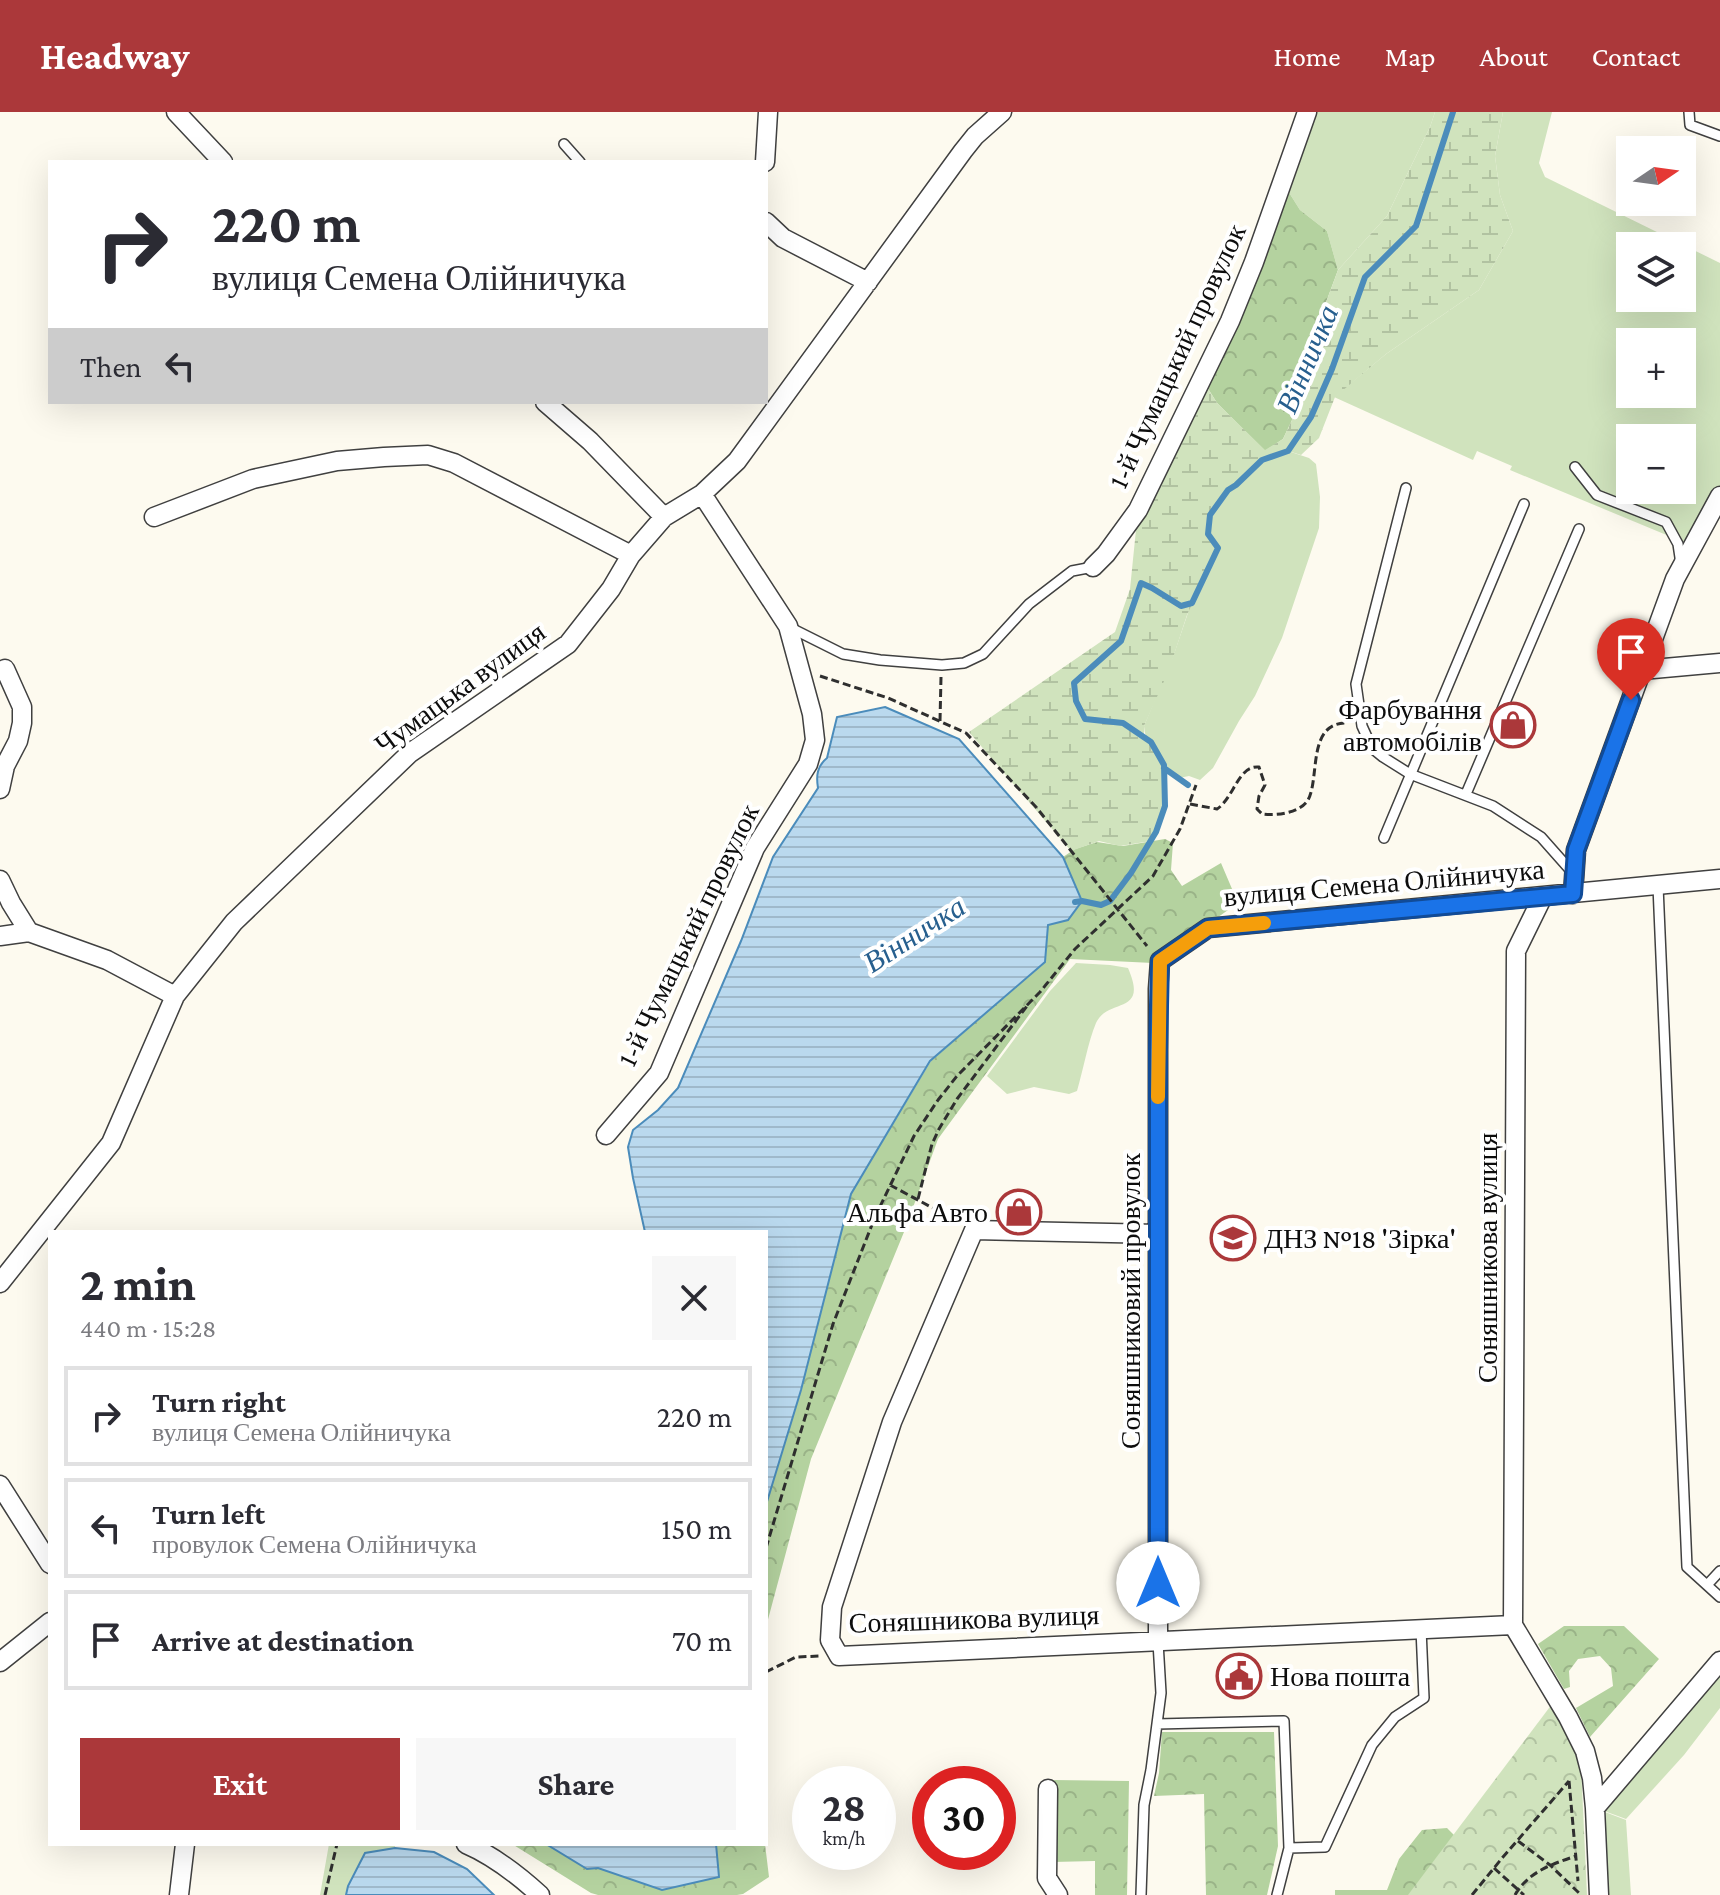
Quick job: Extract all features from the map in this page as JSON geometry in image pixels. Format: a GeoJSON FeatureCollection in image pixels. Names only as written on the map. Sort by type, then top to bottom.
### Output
{"type":"FeatureCollection","features":[{"type":"Feature","properties":{"kind":"street"},"geometry":{"type":"LineString","coordinates":[[176,112],[221,160]]}},
{"type":"Feature","properties":{"kind":"street"},"geometry":{"type":"LineString","coordinates":[[765,160],[768,112]]}},
{"type":"Feature","properties":{"kind":"street","name":"Чумацька вулиця"},"geometry":{"type":"LineString","coordinates":[[0,1283],[111,1143],[175,996],[234,922],[410,753],[568,644],[611,589],[631,555],[664,517],[702,494],[737,461],[975,136],[1002,112]]}},
{"type":"Feature","properties":{"kind":"street","name":"1-й Чумацький провулок"},"geometry":{"type":"LineString","coordinates":[[1093,567],[1138,510],[1230,321],[1307,112]]}},
{"type":"Feature","properties":{"kind":"street"},"geometry":{"type":"LineString","coordinates":[[768,224],[783,238],[868,282]]}},
{"type":"Feature","properties":{"kind":"street"},"geometry":{"type":"LineString","coordinates":[[547,404],[590,441],[664,517]]}},
{"type":"Feature","properties":{"kind":"street"},"geometry":{"type":"LineString","coordinates":[[154,517],[253,479],[337,461],[428,455],[454,463],[631,555]]}},
{"type":"Feature","properties":{"kind":"street","name":"1-й Чумацький провулок"},"geometry":{"type":"LineString","coordinates":[[606,1135],[659,1073],[755,848],[808,764],[815,740],[812,714],[788,626],[702,494]]}},
{"type":"Feature","properties":{"kind":"street"},"geometry":{"type":"LineString","coordinates":[[1574,884],[1576,850],[1675,579],[1720,496]]}},
{"type":"Feature","properties":{"kind":"street"},"geometry":{"type":"LineString","coordinates":[[1642,670],[1720,663]]}},
{"type":"Feature","properties":{"kind":"street"},"geometry":{"type":"LineString","coordinates":[[0,789],[5,766],[18,741],[22,723],[22,707],[5,669]]}},
{"type":"Feature","properties":{"kind":"street","name":"вулиця Семена Олійничука"},"geometry":{"type":"LineString","coordinates":[[1160,961],[1208,928],[1543,896],[1574,884],[1658,886],[1720,879]]}},
{"type":"Feature","properties":{"kind":"street"},"geometry":{"type":"LineString","coordinates":[[0,880],[29,932]]}},
{"type":"Feature","properties":{"kind":"street","name":"Соняшникова вулиця"},"geometry":{"type":"LineString","coordinates":[[974,1230],[892,1422],[832,1607],[830,1640],[839,1656],[1513,1625],[1516,951],[1543,896]]}},
{"type":"Feature","properties":{"kind":"street"},"geometry":{"type":"LineString","coordinates":[[0,936],[29,932],[107,960],[175,996]]}},
{"type":"Feature","properties":{"kind":"street","name":"Соняшниковий провулок"},"geometry":{"type":"LineString","coordinates":[[1158,1642],[1160,961]]}},
{"type":"Feature","properties":{"kind":"street"},"geometry":{"type":"LineString","coordinates":[[974,1230],[1158,1234]]}},
{"type":"Feature","properties":{"kind":"street"},"geometry":{"type":"LineString","coordinates":[[0,1485],[48,1561]]}},
{"type":"Feature","properties":{"kind":"street"},"geometry":{"type":"LineString","coordinates":[[0,1662],[48,1624]]}},
{"type":"Feature","properties":{"kind":"street"},"geometry":{"type":"LineString","coordinates":[[1513,1625],[1585,1751],[1595,1808],[1599,1895]]}},
{"type":"Feature","properties":{"kind":"street"},"geometry":{"type":"LineString","coordinates":[[1595,1808],[1720,1661]]}},
{"type":"Feature","properties":{"kind":"street"},"geometry":{"type":"LineString","coordinates":[[1048,1789],[1047,1878],[1058,1895]]}},
{"type":"Feature","properties":{"kind":"street"},"geometry":{"type":"LineString","coordinates":[[179,1895],[185,1846]]}},
{"type":"Feature","properties":{"kind":"street"},"geometry":{"type":"LineString","coordinates":[[471,1846],[514,1871],[540,1895]]}},
{"type":"Feature","properties":{"kind":"lane"},"geometry":{"type":"LineString","coordinates":[[1689,112],[1690,125],[1720,136]]}},
{"type":"Feature","properties":{"kind":"lane"},"geometry":{"type":"LineString","coordinates":[[564,144],[578,160]]}},
{"type":"Feature","properties":{"kind":"lane"},"geometry":{"type":"LineString","coordinates":[[1575,467],[1597,495],[1666,522],[1678,544],[1681,568]]}},
{"type":"Feature","properties":{"kind":"lane"},"geometry":{"type":"LineString","coordinates":[[1406,488],[1356,684],[1362,726],[1372,748],[1410,774],[1493,806],[1541,837],[1574,884]]}},
{"type":"Feature","properties":{"kind":"lane"},"geometry":{"type":"LineString","coordinates":[[1384,838],[1524,504]]}},
{"type":"Feature","properties":{"kind":"lane"},"geometry":{"type":"LineString","coordinates":[[1466,794],[1579,529]]}},
{"type":"Feature","properties":{"kind":"lane"},"geometry":{"type":"LineString","coordinates":[[788,626],[843,654],[942,665],[964,663],[983,654],[1029,604],[1072,571],[1093,567]]}},
{"type":"Feature","properties":{"kind":"lane"},"geometry":{"type":"LineString","coordinates":[[1658,886],[1687,1567],[1720,1597]]}},
{"type":"Feature","properties":{"kind":"lane"},"geometry":{"type":"LineString","coordinates":[[1707,1585],[1720,1571]]}},
{"type":"Feature","properties":{"kind":"lane"},"geometry":{"type":"LineString","coordinates":[[1289,1848],[1325,1847],[1372,1745],[1395,1717],[1424,1698],[1421,1629]]}},
{"type":"Feature","properties":{"kind":"lane"},"geometry":{"type":"LineString","coordinates":[[1141,1895],[1144,1805],[1161,1693],[1158,1642]]}},
{"type":"Feature","properties":{"kind":"lane"},"geometry":{"type":"LineString","coordinates":[[1157,1724],[1284,1721],[1289,1848],[1277,1895]]}},
{"type":"Feature","properties":{"kind":"path"},"geometry":{"type":"LineString","coordinates":[[940,721],[942,665]]}},
{"type":"Feature","properties":{"kind":"path"},"geometry":{"type":"LineString","coordinates":[[799,669],[888,698],[966,733],[1036,807],[1160,961]]}},
{"type":"Feature","properties":{"kind":"path"},"geometry":{"type":"LineString","coordinates":[[1190,804],[1217,809],[1226,803],[1246,769],[1254,766],[1259,767],[1265,785],[1257,803],[1257,809],[1262,814],[1298,809],[1307,802],[1315,755],[1331,727],[1338,723],[1362,726]]}},
{"type":"Feature","properties":{"kind":"path"},"geometry":{"type":"LineString","coordinates":[[918,1199],[939,1129],[975,1074],[1075,949],[1153,876],[1180,829],[1196,785]]}},
{"type":"Feature","properties":{"kind":"path"},"geometry":{"type":"LineString","coordinates":[[768,1541],[833,1324],[890,1185],[914,1136],[938,1100],[976,1054],[1032,1000]]}},
{"type":"Feature","properties":{"kind":"path"},"geometry":{"type":"LineString","coordinates":[[890,1185],[974,1230]]}},
{"type":"Feature","properties":{"kind":"path"},"geometry":{"type":"LineString","coordinates":[[768,1671],[796,1657],[839,1656]]}},
{"type":"Feature","properties":{"kind":"path"},"geometry":{"type":"LineString","coordinates":[[1472,1895],[1569,1781],[1579,1894]]}},
{"type":"Feature","properties":{"kind":"path"},"geometry":{"type":"LineString","coordinates":[[1517,1840],[1550,1865],[1579,1894]]}},
{"type":"Feature","properties":{"kind":"path"},"geometry":{"type":"LineString","coordinates":[[325,1895],[337,1846]]}},
{"type":"Feature","properties":{"kind":"path"},"geometry":{"type":"LineString","coordinates":[[1515,1895],[1530,1876],[1576,1856]]}},
{"type":"Feature","properties":{"kind":"path"},"geometry":{"type":"LineString","coordinates":[[1493,1868],[1524,1895]]}},
{"type":"Feature","properties":{"kind":"green space"},"geometry":{"type":"Polygon","coordinates":[[[1307,112],[1435,112],[1387,216],[1338,270],[1327,231],[1300,210],[1283,183],[1307,112]]]}},
{"type":"Feature","properties":{"kind":"green space"},"geometry":{"type":"Polygon","coordinates":[[[1435,112],[1503,112],[1495,156],[1500,195],[1513,231],[1479,290],[1386,354],[1335,397],[1319,438],[1301,455],[1288,451],[1262,460],[1228,490],[1210,515],[1208,534],[1218,548],[1187,615],[1169,670],[1144,726],[1144,736],[1164,765],[1165,806],[1155,835],[1151,841],[1120,846],[1099,841],[1071,851],[969,732],[1115,632],[1130,589],[1138,510],[1202,379],[1217,403],[1265,450],[1283,439],[1292,420],[1338,270],[1387,216],[1435,112]]]}},
{"type":"Feature","properties":{"kind":"green space"},"geometry":{"type":"Polygon","coordinates":[[[1503,112],[1552,112],[1539,163],[1545,177],[1616,212],[1616,216],[1624,216],[1657,232],[1616,232],[1616,312],[1696,312],[1696,251],[1720,263],[1720,496],[1693,546],[1510,470],[1512,466],[1477,451],[1473,460],[1334,397],[1386,354],[1479,290],[1513,231],[1500,195],[1495,156],[1503,112]]]}},
{"type":"Feature","properties":{"kind":"green space"},"geometry":{"type":"Polygon","coordinates":[[[1283,183],[1300,210],[1327,231],[1338,270],[1292,420],[1283,439],[1265,451],[1217,403],[1202,379],[1283,183]]]}},
{"type":"Feature","properties":{"kind":"green space"},"geometry":{"type":"Polygon","coordinates":[[[1288,451],[1309,458],[1316,464],[1320,497],[1319,528],[1282,638],[1255,696],[1213,768],[1200,780],[1189,776],[1179,778],[1152,748],[1144,726],[1190,607],[1210,515],[1228,490],[1262,460],[1288,451]]]}},
{"type":"Feature","properties":{"kind":"green space"},"geometry":{"type":"Polygon","coordinates":[[[1165,839],[1173,843],[1171,870],[1182,886],[1221,863],[1238,903],[1153,963],[1070,959],[938,1139],[904,1232],[811,1459],[768,1620],[768,1498],[801,1390],[851,1194],[931,1061],[1045,962],[1048,925],[1082,901],[1063,857],[1075,849],[1097,842],[1123,846],[1165,839]]]}},
{"type":"Feature","properties":{"kind":"green space"},"geometry":{"type":"Polygon","coordinates":[[[1076,963],[1128,968],[1134,993],[1130,1000],[1109,1010],[1096,1023],[1077,1091],[1069,1094],[1034,1087],[1007,1094],[987,1076],[1050,991],[1076,963]]]}},
{"type":"Feature","properties":{"kind":"green space"},"geometry":{"type":"Polygon","coordinates":[[[1564,1626],[1624,1626],[1659,1659],[1590,1737],[1576,1708],[1613,1686],[1611,1668],[1600,1656],[1578,1659],[1569,1671],[1570,1687],[1564,1689],[1538,1644],[1564,1626]]]}},
{"type":"Feature","properties":{"kind":"green space"},"geometry":{"type":"Polygon","coordinates":[[[1720,1662],[1720,1708],[1684,1755],[1626,1819],[1596,1808],[1720,1662]]]}},
{"type":"Feature","properties":{"kind":"green space"},"geometry":{"type":"Polygon","coordinates":[[[1552,1704],[1576,1746],[1581,1766],[1587,1895],[1408,1895],[1552,1704]]]}},
{"type":"Feature","properties":{"kind":"green space"},"geometry":{"type":"Polygon","coordinates":[[[1162,1732],[1274,1732],[1278,1846],[1267,1895],[1206,1895],[1204,1794],[1154,1796],[1162,1732]]]}},
{"type":"Feature","properties":{"kind":"green space"},"geometry":{"type":"Polygon","coordinates":[[[1053,1780],[1129,1781],[1127,1895],[1095,1895],[1095,1861],[1053,1862],[1053,1780]]]}},
{"type":"Feature","properties":{"kind":"green space"},"geometry":{"type":"Polygon","coordinates":[[[1597,1809],[1626,1820],[1631,1895],[1602,1895],[1597,1809]]]}},
{"type":"Feature","properties":{"kind":"green space"},"geometry":{"type":"Polygon","coordinates":[[[1447,1828],[1458,1839],[1441,1895],[1335,1895],[1335,1890],[1387,1890],[1399,1859],[1422,1830],[1447,1828]]]}},
{"type":"Feature","properties":{"kind":"green space"},"geometry":{"type":"Polygon","coordinates":[[[329,1846],[395,1846],[365,1853],[346,1895],[320,1895],[329,1846]]]}},
{"type":"Feature","properties":{"kind":"green space"},"geometry":{"type":"Polygon","coordinates":[[[515,1846],[549,1846],[587,1869],[598,1868],[662,1890],[719,1877],[716,1846],[765,1846],[769,1877],[743,1894],[591,1893],[515,1846]]]}},
{"type":"Feature","properties":{"kind":"water"},"geometry":{"type":"Polygon","coordinates":[[[885,707],[959,739],[1063,857],[1082,901],[1068,920],[1048,925],[1045,962],[930,1061],[851,1194],[801,1390],[768,1498],[768,1230],[645,1230],[628,1147],[633,1130],[658,1110],[678,1088],[773,857],[818,788],[818,772],[827,758],[837,717],[885,707]]]}},
{"type":"Feature","properties":{"kind":"water"},"geometry":{"type":"Polygon","coordinates":[[[549,1846],[716,1846],[719,1877],[662,1890],[598,1868],[587,1869],[549,1846]]]}},
{"type":"Feature","properties":{"kind":"water"},"geometry":{"type":"Polygon","coordinates":[[[395,1848],[434,1852],[467,1869],[494,1895],[346,1895],[365,1853],[395,1848]]]}},
{"type":"Feature","properties":{"kind":"waterway","name":"Вінничка"},"geometry":{"type":"LineString","coordinates":[[1075,902],[1101,905],[1110,901],[1156,832],[1165,806],[1164,765],[1151,742],[1123,723],[1085,719],[1076,701],[1074,683],[1121,641],[1141,583],[1181,606],[1192,603],[1218,548],[1208,534],[1210,515],[1228,490],[1262,460],[1288,451],[1311,417],[1365,277],[1416,226],[1453,112]]}},
{"type":"Feature","properties":{"kind":"waterway"},"geometry":{"type":"LineString","coordinates":[[1164,768],[1188,785]]}},
{"type":"Feature","properties":{"kind":"slow traffic"},"geometry":{"type":"LineString","coordinates":[[1158,1097],[1160,961],[1208,928],[1264,923]]}},
{"type":"Feature","properties":{"kind":"place","name":"Фарбування автомобілів"},"geometry":{"type":"Point","coordinates":[1513,725]}},
{"type":"Feature","properties":{"kind":"place","name":"Альфа Авто"},"geometry":{"type":"Point","coordinates":[1019,1212]}},
{"type":"Feature","properties":{"kind":"place","name":"ДНЗ №18 'Зірка'"},"geometry":{"type":"Point","coordinates":[1233,1238]}},
{"type":"Feature","properties":{"kind":"place","name":"Нова пошта"},"geometry":{"type":"Point","coordinates":[1239,1676]}},
{"type":"Feature","properties":{"kind":"route"},"geometry":{"type":"LineString","coordinates":[[1158,1583],[1160,961],[1208,928],[1573,894],[1576,850],[1631,700]]}}]}
